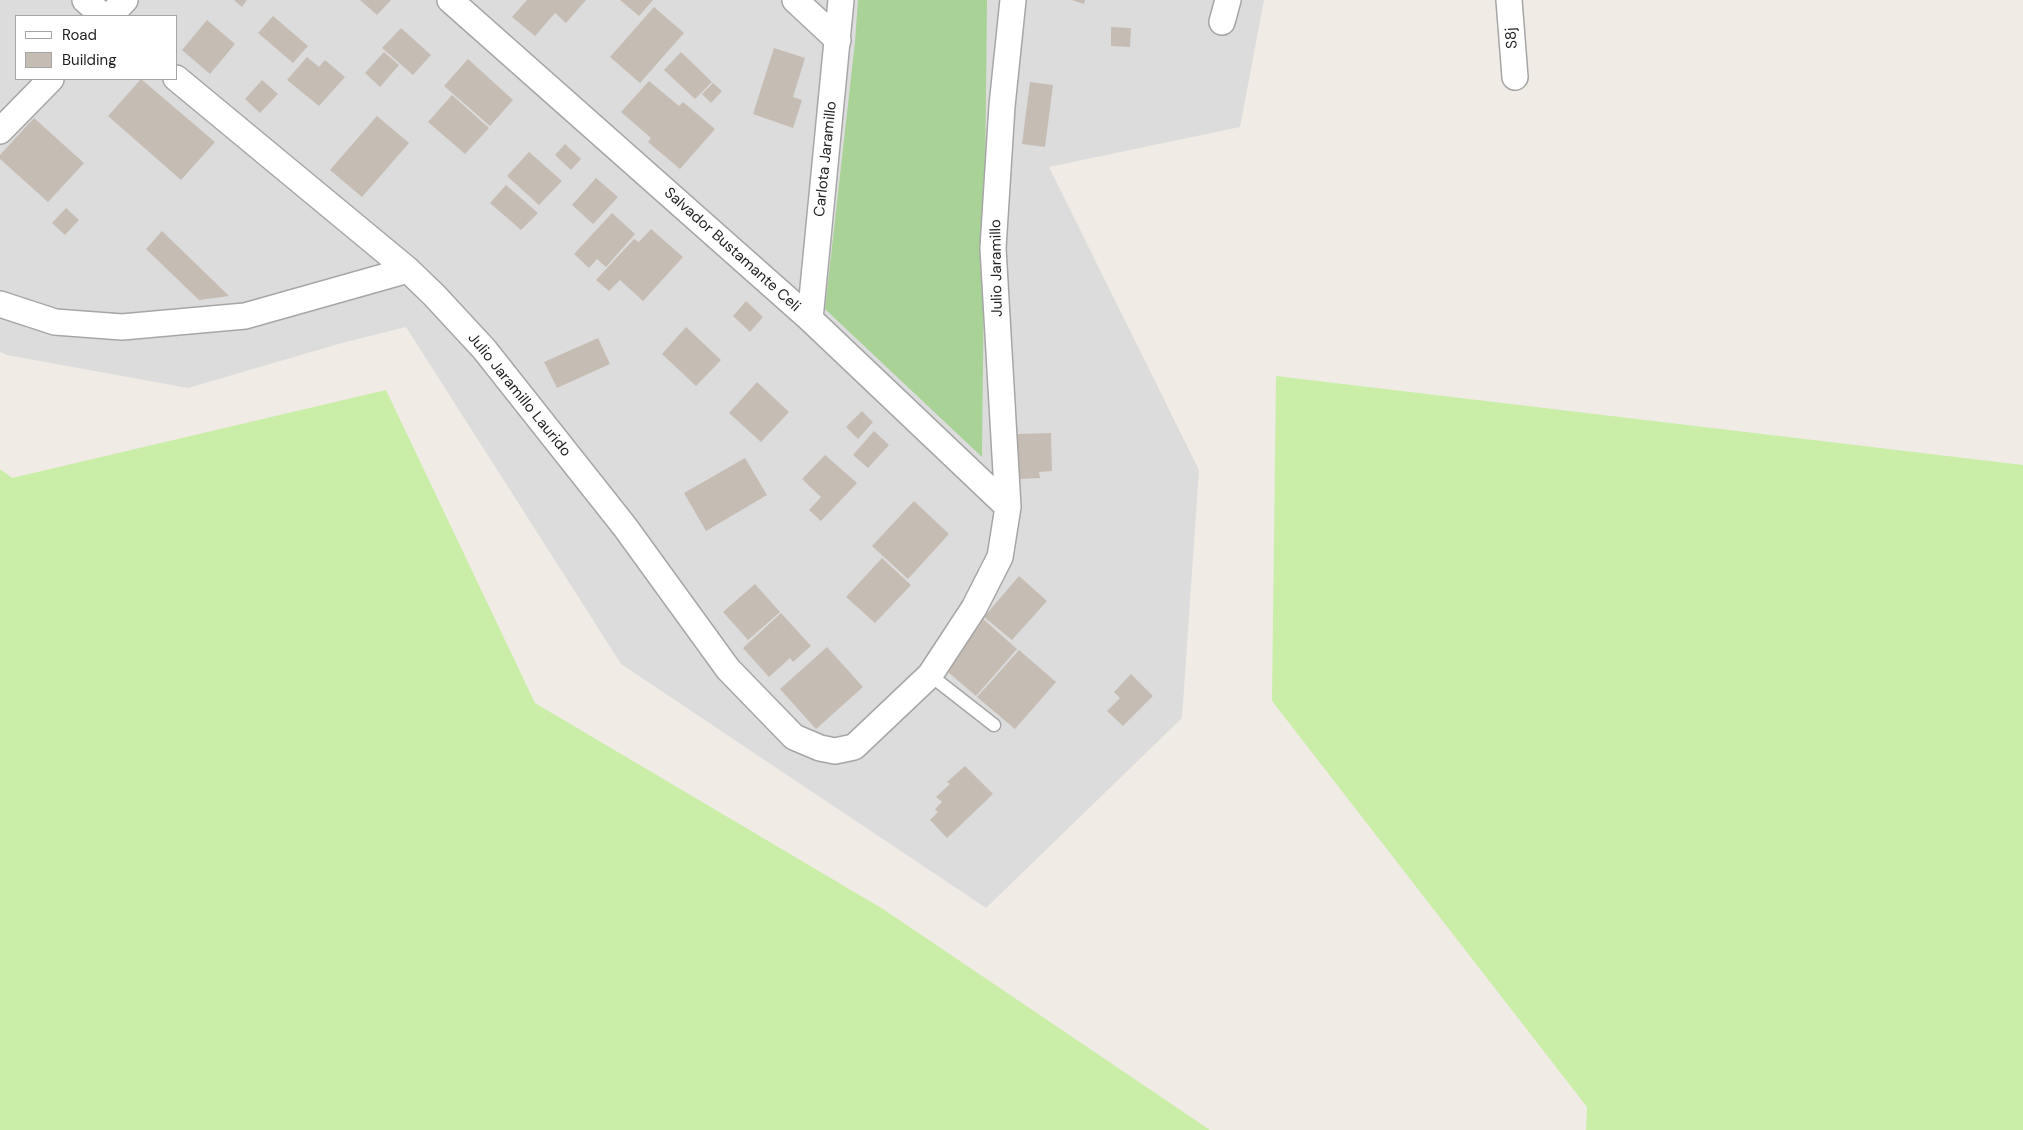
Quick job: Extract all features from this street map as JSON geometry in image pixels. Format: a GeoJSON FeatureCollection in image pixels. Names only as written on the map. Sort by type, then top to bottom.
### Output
{"type":"FeatureCollection","features":[{"type":"Feature","properties":{"kind":"street"},"geometry":{"type":"LineString","coordinates":[[85,0],[102,15]]}},
{"type":"Feature","properties":{"kind":"street"},"geometry":{"type":"LineString","coordinates":[[111,15],[125,0]]}},
{"type":"Feature","properties":{"kind":"street","name":"Salvador Bustamante Celi"},"geometry":{"type":"LineString","coordinates":[[450,0],[810,319],[1008,507]]}},
{"type":"Feature","properties":{"kind":"street"},"geometry":{"type":"LineString","coordinates":[[795,0],[838,40]]}},
{"type":"Feature","properties":{"kind":"street","name":"Carlota Jaramillo"},"geometry":{"type":"LineString","coordinates":[[810,319],[841,0]]}},
{"type":"Feature","properties":{"kind":"street","name":"Julio Jaramillo"},"geometry":{"type":"LineString","coordinates":[[820,748],[835,751],[854,747],[930,674],[974,608],[1000,557],[1008,507],[993,248],[1002,106],[1012,0]]}},
{"type":"Feature","properties":{"kind":"street","name":"S8j"},"geometry":{"type":"LineString","coordinates":[[1509,0],[1515,77]]}},
{"type":"Feature","properties":{"kind":"street"},"geometry":{"type":"LineString","coordinates":[[0,132],[49,80]]}},
{"type":"Feature","properties":{"kind":"street","name":"Julio Jaramillo Laurido"},"geometry":{"type":"LineString","coordinates":[[178,80],[408,270],[490,357],[625,527],[728,669],[794,737],[820,748]]}},
{"type":"Feature","properties":{"kind":"street"},"geometry":{"type":"LineString","coordinates":[[0,304],[55,322],[132,326],[245,316],[408,270]]}},
{"type":"Feature","properties":{"kind":"lane"},"geometry":{"type":"LineString","coordinates":[[930,674],[994,726]]}},
{"type":"Feature","properties":{"kind":"shaded area"},"geometry":{"type":"Polygon","coordinates":[[[0,0],[1264,0],[1240,127],[1049,167],[1199,470],[1182,718],[986,908],[621,664],[406,327],[342,343],[188,388],[7,355],[0,352],[0,0]]]}},
{"type":"Feature","properties":{"kind":"green space"},"geometry":{"type":"Polygon","coordinates":[[[858,0],[987,0],[982,457],[825,309],[858,0]]]}},
{"type":"Feature","properties":{"kind":"green space"},"geometry":{"type":"Polygon","coordinates":[[[1276,376],[2023,465],[2023,1130],[1586,1130],[1587,1107],[1272,701],[1276,376]]]}},
{"type":"Feature","properties":{"kind":"green space"},"geometry":{"type":"Polygon","coordinates":[[[386,390],[535,703],[883,909],[1210,1130],[0,1130],[0,469],[12,478],[386,390]]]}},
{"type":"Feature","properties":{"kind":"building"},"geometry":{"type":"Polygon","coordinates":[[[234,0],[247,0],[242,7],[234,0]]]}},
{"type":"Feature","properties":{"kind":"building"},"geometry":{"type":"Polygon","coordinates":[[[360,0],[391,0],[377,15],[360,0]]]}},
{"type":"Feature","properties":{"kind":"building"},"geometry":{"type":"Polygon","coordinates":[[[527,0],[586,0],[566,23],[555,13],[535,36],[512,17],[527,0]]]}},
{"type":"Feature","properties":{"kind":"building"},"geometry":{"type":"Polygon","coordinates":[[[620,0],[653,0],[639,16],[620,0]]]}},
{"type":"Feature","properties":{"kind":"building"},"geometry":{"type":"Polygon","coordinates":[[[1072,0],[1085,0],[1084,4],[1072,0]]]}},
{"type":"Feature","properties":{"kind":"building"},"geometry":{"type":"Polygon","coordinates":[[[654,7],[684,33],[640,83],[610,57],[654,7]]]}},
{"type":"Feature","properties":{"kind":"building"},"geometry":{"type":"Polygon","coordinates":[[[273,16],[308,46],[293,63],[258,33],[273,16]]]}},
{"type":"Feature","properties":{"kind":"building"},"geometry":{"type":"Polygon","coordinates":[[[207,20],[235,44],[210,74],[182,50],[207,20]]]}},
{"type":"Feature","properties":{"kind":"building"},"geometry":{"type":"Polygon","coordinates":[[[1111,27],[1131,28],[1130,47],[1111,46],[1111,27]]]}},
{"type":"Feature","properties":{"kind":"building"},"geometry":{"type":"Polygon","coordinates":[[[401,28],[431,55],[413,75],[382,48],[401,28]]]}},
{"type":"Feature","properties":{"kind":"building"},"geometry":{"type":"Polygon","coordinates":[[[774,48],[805,58],[793,97],[802,100],[793,128],[753,114],[774,48]]]}},
{"type":"Feature","properties":{"kind":"building"},"geometry":{"type":"Polygon","coordinates":[[[384,52],[399,65],[380,87],[365,73],[384,52]]]}},
{"type":"Feature","properties":{"kind":"building"},"geometry":{"type":"Polygon","coordinates":[[[681,52],[712,82],[695,99],[664,70],[681,52]]]}},
{"type":"Feature","properties":{"kind":"building"},"geometry":{"type":"Polygon","coordinates":[[[307,57],[319,67],[325,60],[345,77],[319,106],[287,80],[307,57]]]}},
{"type":"Feature","properties":{"kind":"building"},"geometry":{"type":"Polygon","coordinates":[[[468,59],[513,100],[490,126],[444,86],[468,59]]]}},
{"type":"Feature","properties":{"kind":"building"},"geometry":{"type":"Polygon","coordinates":[[[142,80],[215,142],[181,180],[108,116],[142,80]]]}},
{"type":"Feature","properties":{"kind":"building"},"geometry":{"type":"Polygon","coordinates":[[[262,80],[278,94],[260,113],[245,99],[262,80]]]}},
{"type":"Feature","properties":{"kind":"building"},"geometry":{"type":"Polygon","coordinates":[[[649,81],[679,106],[683,102],[715,129],[680,169],[648,142],[651,138],[621,112],[649,81]]]}},
{"type":"Feature","properties":{"kind":"building"},"geometry":{"type":"Polygon","coordinates":[[[1030,82],[1053,85],[1045,147],[1022,144],[1030,82]]]}},
{"type":"Feature","properties":{"kind":"building"},"geometry":{"type":"Polygon","coordinates":[[[713,83],[722,91],[711,103],[702,94],[713,83]]]}},
{"type":"Feature","properties":{"kind":"building"},"geometry":{"type":"Polygon","coordinates":[[[452,95],[489,128],[465,154],[428,122],[452,95]]]}},
{"type":"Feature","properties":{"kind":"building"},"geometry":{"type":"Polygon","coordinates":[[[377,116],[409,143],[362,197],[330,170],[377,116]]]}},
{"type":"Feature","properties":{"kind":"building"},"geometry":{"type":"Polygon","coordinates":[[[34,118],[84,163],[48,202],[0,159],[0,155],[34,118]]]}},
{"type":"Feature","properties":{"kind":"building"},"geometry":{"type":"Polygon","coordinates":[[[565,144],[581,159],[571,170],[555,155],[565,144]]]}},
{"type":"Feature","properties":{"kind":"building"},"geometry":{"type":"Polygon","coordinates":[[[529,152],[562,181],[539,205],[507,176],[529,152]]]}},
{"type":"Feature","properties":{"kind":"building"},"geometry":{"type":"Polygon","coordinates":[[[596,178],[618,197],[593,224],[572,205],[596,178]]]}},
{"type":"Feature","properties":{"kind":"building"},"geometry":{"type":"Polygon","coordinates":[[[506,185],[538,213],[521,230],[490,203],[506,185]]]}},
{"type":"Feature","properties":{"kind":"building"},"geometry":{"type":"Polygon","coordinates":[[[66,208],[79,220],[65,235],[52,223],[66,208]]]}},
{"type":"Feature","properties":{"kind":"building"},"geometry":{"type":"Polygon","coordinates":[[[612,213],[635,234],[606,267],[597,259],[589,268],[574,254],[612,213]]]}},
{"type":"Feature","properties":{"kind":"building"},"geometry":{"type":"Polygon","coordinates":[[[651,229],[683,257],[643,301],[620,280],[609,291],[596,280],[634,239],[639,242],[651,229]]]}},
{"type":"Feature","properties":{"kind":"building"},"geometry":{"type":"Polygon","coordinates":[[[162,231],[229,296],[199,300],[146,249],[162,231]]]}},
{"type":"Feature","properties":{"kind":"building"},"geometry":{"type":"Polygon","coordinates":[[[746,301],[763,317],[750,332],[733,316],[746,301]]]}},
{"type":"Feature","properties":{"kind":"building"},"geometry":{"type":"Polygon","coordinates":[[[686,327],[721,360],[696,386],[662,354],[686,327]]]}},
{"type":"Feature","properties":{"kind":"building"},"geometry":{"type":"Polygon","coordinates":[[[598,338],[610,364],[557,388],[544,362],[598,338]]]}},
{"type":"Feature","properties":{"kind":"building"},"geometry":{"type":"Polygon","coordinates":[[[757,382],[789,412],[761,442],[729,413],[757,382]]]}},
{"type":"Feature","properties":{"kind":"building"},"geometry":{"type":"Polygon","coordinates":[[[862,411],[873,422],[858,439],[846,427],[862,411]]]}},
{"type":"Feature","properties":{"kind":"building"},"geometry":{"type":"Polygon","coordinates":[[[874,431],[889,445],[868,468],[853,455],[874,431]]]}},
{"type":"Feature","properties":{"kind":"building"},"geometry":{"type":"Polygon","coordinates":[[[1051,433],[1052,471],[1039,472],[1040,478],[1020,479],[1017,434],[1051,433]]]}},
{"type":"Feature","properties":{"kind":"building"},"geometry":{"type":"Polygon","coordinates":[[[825,455],[857,483],[821,521],[809,510],[821,497],[802,479],[825,455]]]}},
{"type":"Feature","properties":{"kind":"building"},"geometry":{"type":"Polygon","coordinates":[[[745,458],[767,495],[706,531],[684,493],[745,458]]]}},
{"type":"Feature","properties":{"kind":"building"},"geometry":{"type":"Polygon","coordinates":[[[914,501],[949,534],[908,579],[872,546],[914,501]]]}},
{"type":"Feature","properties":{"kind":"building"},"geometry":{"type":"Polygon","coordinates":[[[882,558],[911,585],[875,623],[846,597],[882,558]]]}},
{"type":"Feature","properties":{"kind":"building"},"geometry":{"type":"Polygon","coordinates":[[[1019,576],[1047,601],[1012,640],[984,617],[1019,576]]]}},
{"type":"Feature","properties":{"kind":"building"},"geometry":{"type":"Polygon","coordinates":[[[755,584],[780,612],[748,640],[723,612],[755,584]]]}},
{"type":"Feature","properties":{"kind":"building"},"geometry":{"type":"Polygon","coordinates":[[[781,613],[811,646],[793,662],[790,658],[769,677],[743,648],[781,613]]]}},
{"type":"Feature","properties":{"kind":"building"},"geometry":{"type":"Polygon","coordinates":[[[982,618],[1017,649],[976,696],[941,666],[982,618]]]}},
{"type":"Feature","properties":{"kind":"building"},"geometry":{"type":"Polygon","coordinates":[[[827,647],[863,687],[816,729],[780,689],[827,647]]]}},
{"type":"Feature","properties":{"kind":"building"},"geometry":{"type":"Polygon","coordinates":[[[1019,650],[1056,682],[1015,729],[977,697],[1019,650]]]}},
{"type":"Feature","properties":{"kind":"building"},"geometry":{"type":"Polygon","coordinates":[[[1131,674],[1153,696],[1123,726],[1107,711],[1120,698],[1114,692],[1131,674]]]}},
{"type":"Feature","properties":{"kind":"building"},"geometry":{"type":"Polygon","coordinates":[[[965,766],[993,794],[947,838],[930,820],[938,812],[935,809],[942,802],[936,797],[950,784],[947,782],[965,766]]]}}]}
